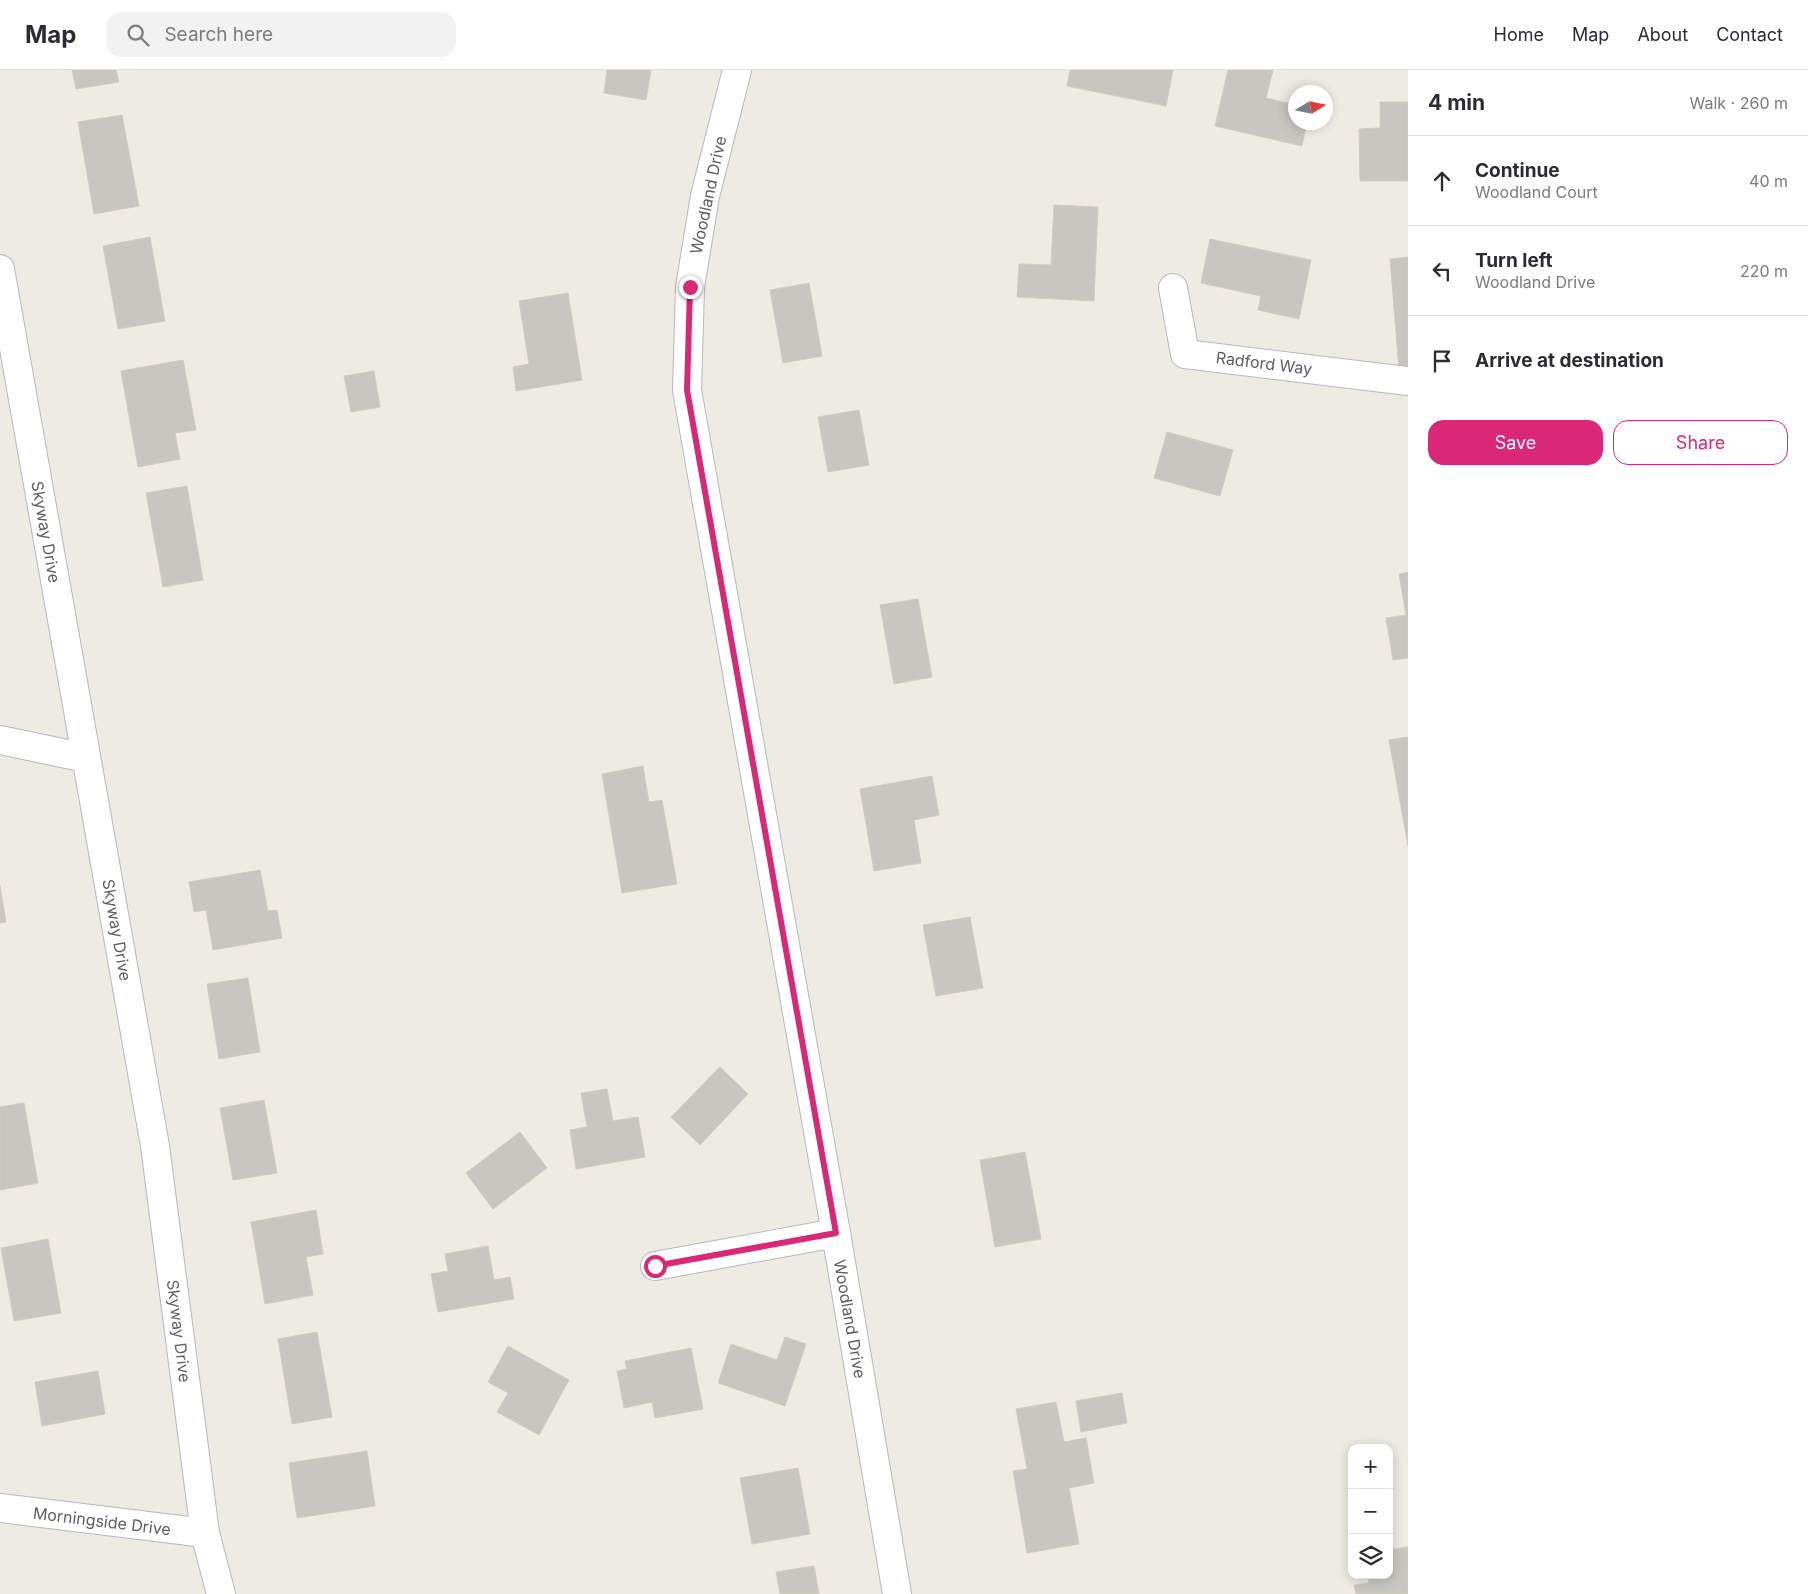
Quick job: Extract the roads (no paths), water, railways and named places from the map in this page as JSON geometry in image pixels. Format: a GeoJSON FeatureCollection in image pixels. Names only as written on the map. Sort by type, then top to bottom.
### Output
{"type":"FeatureCollection","features":[{"type":"Feature","properties":{"kind":"street","name":"Woodland Drive"},"geometry":{"type":"LineString","coordinates":[[737,70],[705,196],[690,287],[687,390],[836,1233],[897,1594]]}},
{"type":"Feature","properties":{"kind":"street","name":"Skyway Drive"},"geometry":{"type":"LineString","coordinates":[[0,269],[155,1146],[205,1533],[221,1594]]}},
{"type":"Feature","properties":{"kind":"street","name":"Radford Way"},"geometry":{"type":"LineString","coordinates":[[1173,288],[1185,354],[1408,381]]}},
{"type":"Feature","properties":{"kind":"street"},"geometry":{"type":"LineString","coordinates":[[0,740],[86,758]]}},
{"type":"Feature","properties":{"kind":"street"},"geometry":{"type":"LineString","coordinates":[[655,1266],[836,1233]]}},
{"type":"Feature","properties":{"kind":"street","name":"Morningside Drive"},"geometry":{"type":"LineString","coordinates":[[0,1508],[205,1533]]}}]}
